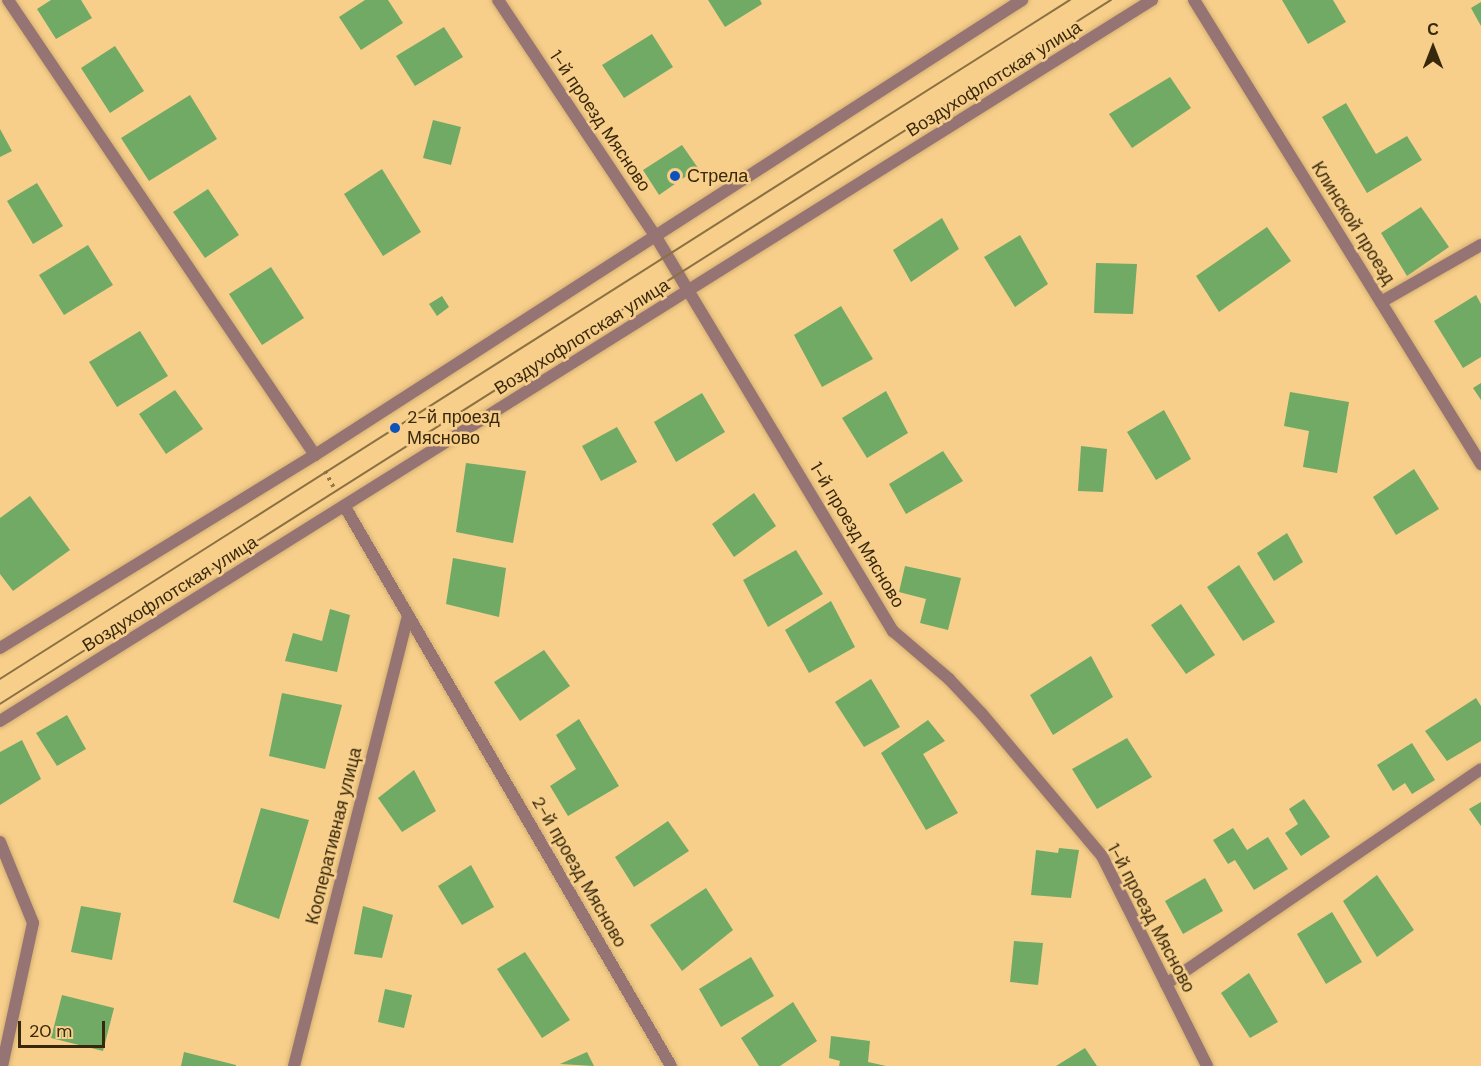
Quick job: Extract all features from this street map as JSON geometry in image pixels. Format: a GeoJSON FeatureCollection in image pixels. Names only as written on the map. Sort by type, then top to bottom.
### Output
{"type":"FeatureCollection","features":[{"type":"Feature","properties":{"kind":"street"},"geometry":{"type":"LineString","coordinates":[[8,0],[315,455]]}},
{"type":"Feature","properties":{"kind":"street","name":"1-й проезд Мясново"},"geometry":{"type":"LineString","coordinates":[[498,0],[690,290],[893,631],[949,679],[982,714],[1102,856],[1207,1066]]}},
{"type":"Feature","properties":{"kind":"street"},"geometry":{"type":"LineString","coordinates":[[0,648],[315,455],[1022,0]]}},
{"type":"Feature","properties":{"kind":"street","name":"Воздухофлотская улица"},"geometry":{"type":"LineString","coordinates":[[0,721],[1152,0]]}},
{"type":"Feature","properties":{"kind":"street","name":"Клинской проезд"},"geometry":{"type":"LineString","coordinates":[[1194,0],[1481,464]]}},
{"type":"Feature","properties":{"kind":"street"},"geometry":{"type":"LineString","coordinates":[[1381,302],[1481,245]]}},
{"type":"Feature","properties":{"kind":"street","name":"2-й проезд Мясново"},"geometry":{"type":"LineString","coordinates":[[345,507],[671,1066]]}},
{"type":"Feature","properties":{"kind":"street","name":"Кооперативная улица"},"geometry":{"type":"LineString","coordinates":[[294,1066],[408,615]]}},
{"type":"Feature","properties":{"kind":"street"},"geometry":{"type":"LineString","coordinates":[[1166,984],[1481,769]]}},
{"type":"Feature","properties":{"kind":"street"},"geometry":{"type":"LineString","coordinates":[[0,842],[33,923],[2,1066]]}},
{"type":"Feature","properties":{"kind":"path"},"geometry":{"type":"LineString","coordinates":[[315,455],[345,507]]}},
{"type":"Feature","properties":{"kind":"building"},"geometry":{"type":"Polygon","coordinates":[[[51,0],[81,0],[92,18],[56,39],[37,9],[51,0]]]}},
{"type":"Feature","properties":{"kind":"building"},"geometry":{"type":"Polygon","coordinates":[[[365,0],[388,0],[403,23],[361,50],[339,17],[365,0]]]}},
{"type":"Feature","properties":{"kind":"building"},"geometry":{"type":"Polygon","coordinates":[[[708,0],[760,0],[762,4],[725,27],[708,0]]]}},
{"type":"Feature","properties":{"kind":"building"},"geometry":{"type":"Polygon","coordinates":[[[1282,0],[1333,0],[1346,22],[1308,44],[1282,0]]]}},
{"type":"Feature","properties":{"kind":"building"},"geometry":{"type":"Polygon","coordinates":[[[1481,2],[1481,26],[1471,8],[1481,2]]]}},
{"type":"Feature","properties":{"kind":"building"},"geometry":{"type":"Polygon","coordinates":[[[444,27],[463,57],[415,86],[396,56],[444,27]]]}},
{"type":"Feature","properties":{"kind":"building"},"geometry":{"type":"Polygon","coordinates":[[[652,34],[673,67],[624,98],[602,65],[652,34]]]}},
{"type":"Feature","properties":{"kind":"building"},"geometry":{"type":"Polygon","coordinates":[[[115,46],[144,91],[110,113],[81,68],[115,46]]]}},
{"type":"Feature","properties":{"kind":"building"},"geometry":{"type":"Polygon","coordinates":[[[1170,77],[1191,108],[1132,148],[1109,114],[1170,77]]]}},
{"type":"Feature","properties":{"kind":"building"},"geometry":{"type":"Polygon","coordinates":[[[190,95],[217,139],[149,181],[121,138],[190,95]]]}},
{"type":"Feature","properties":{"kind":"building"},"geometry":{"type":"Polygon","coordinates":[[[1346,103],[1376,154],[1407,136],[1422,160],[1367,193],[1322,117],[1346,103]]]}},
{"type":"Feature","properties":{"kind":"building"},"geometry":{"type":"Polygon","coordinates":[[[433,120],[461,127],[451,165],[423,158],[433,120]]]}},
{"type":"Feature","properties":{"kind":"building"},"geometry":{"type":"Polygon","coordinates":[[[0,129],[12,151],[0,157],[0,129]]]}},
{"type":"Feature","properties":{"kind":"building"},"geometry":{"type":"Polygon","coordinates":[[[682,145],[698,168],[659,195],[643,170],[682,145]]]}},
{"type":"Feature","properties":{"kind":"building"},"geometry":{"type":"Polygon","coordinates":[[[382,169],[421,232],[383,256],[344,194],[382,169]]]}},
{"type":"Feature","properties":{"kind":"building"},"geometry":{"type":"Polygon","coordinates":[[[37,183],[63,226],[33,244],[7,201],[37,183]]]}},
{"type":"Feature","properties":{"kind":"building"},"geometry":{"type":"Polygon","coordinates":[[[208,189],[239,235],[205,258],[173,212],[208,189]]]}},
{"type":"Feature","properties":{"kind":"building"},"geometry":{"type":"Polygon","coordinates":[[[1421,207],[1449,247],[1407,276],[1381,233],[1421,207]]]}},
{"type":"Feature","properties":{"kind":"building"},"geometry":{"type":"Polygon","coordinates":[[[942,218],[959,249],[911,282],[893,250],[942,218]]]}},
{"type":"Feature","properties":{"kind":"building"},"geometry":{"type":"Polygon","coordinates":[[[1267,227],[1291,261],[1219,312],[1196,276],[1267,227]]]}},
{"type":"Feature","properties":{"kind":"building"},"geometry":{"type":"Polygon","coordinates":[[[1020,235],[1048,284],[1015,307],[984,257],[1020,235]]]}},
{"type":"Feature","properties":{"kind":"building"},"geometry":{"type":"Polygon","coordinates":[[[88,245],[113,285],[64,315],[39,275],[88,245]]]}},
{"type":"Feature","properties":{"kind":"building"},"geometry":{"type":"Polygon","coordinates":[[[1096,263],[1137,264],[1133,314],[1094,313],[1096,263]]]}},
{"type":"Feature","properties":{"kind":"building"},"geometry":{"type":"Polygon","coordinates":[[[271,267],[304,318],[262,345],[229,294],[271,267]]]}},
{"type":"Feature","properties":{"kind":"building"},"geometry":{"type":"Polygon","coordinates":[[[1476,295],[1481,304],[1481,357],[1463,368],[1434,321],[1476,295]]]}},
{"type":"Feature","properties":{"kind":"building"},"geometry":{"type":"Polygon","coordinates":[[[442,296],[449,307],[437,316],[429,304],[442,296]]]}},
{"type":"Feature","properties":{"kind":"building"},"geometry":{"type":"Polygon","coordinates":[[[841,306],[873,359],[822,387],[794,335],[841,306]]]}},
{"type":"Feature","properties":{"kind":"building"},"geometry":{"type":"Polygon","coordinates":[[[140,331],[168,376],[117,407],[89,362],[140,331]]]}},
{"type":"Feature","properties":{"kind":"building"},"geometry":{"type":"Polygon","coordinates":[[[1481,383],[1481,400],[1473,388],[1481,383]]]}},
{"type":"Feature","properties":{"kind":"building"},"geometry":{"type":"Polygon","coordinates":[[[175,390],[203,429],[166,454],[139,414],[175,390]]]}},
{"type":"Feature","properties":{"kind":"building"},"geometry":{"type":"Polygon","coordinates":[[[886,391],[908,433],[867,458],[842,418],[886,391]]]}},
{"type":"Feature","properties":{"kind":"building"},"geometry":{"type":"Polygon","coordinates":[[[1290,392],[1349,402],[1337,473],[1303,467],[1309,431],[1284,426],[1290,392]]]}},
{"type":"Feature","properties":{"kind":"building"},"geometry":{"type":"Polygon","coordinates":[[[702,393],[725,432],[676,462],[654,422],[702,393]]]}},
{"type":"Feature","properties":{"kind":"building"},"geometry":{"type":"Polygon","coordinates":[[[1164,410],[1191,459],[1156,480],[1127,432],[1164,410]]]}},
{"type":"Feature","properties":{"kind":"building"},"geometry":{"type":"Polygon","coordinates":[[[617,427],[637,462],[601,481],[582,446],[617,427]]]}},
{"type":"Feature","properties":{"kind":"building"},"geometry":{"type":"Polygon","coordinates":[[[1081,446],[1107,449],[1103,492],[1078,491],[1081,446]]]}},
{"type":"Feature","properties":{"kind":"building"},"geometry":{"type":"Polygon","coordinates":[[[943,451],[963,481],[906,514],[889,484],[943,451]]]}},
{"type":"Feature","properties":{"kind":"building"},"geometry":{"type":"Polygon","coordinates":[[[466,463],[526,471],[513,543],[456,532],[466,463]]]}},
{"type":"Feature","properties":{"kind":"building"},"geometry":{"type":"Polygon","coordinates":[[[1414,469],[1439,509],[1396,535],[1373,497],[1414,469]]]}},
{"type":"Feature","properties":{"kind":"building"},"geometry":{"type":"Polygon","coordinates":[[[754,493],[776,526],[734,557],[712,524],[754,493]]]}},
{"type":"Feature","properties":{"kind":"building"},"geometry":{"type":"Polygon","coordinates":[[[30,496],[70,550],[13,591],[0,574],[0,518],[30,496]]]}},
{"type":"Feature","properties":{"kind":"building"},"geometry":{"type":"Polygon","coordinates":[[[1287,533],[1303,562],[1274,581],[1257,553],[1287,533]]]}},
{"type":"Feature","properties":{"kind":"building"},"geometry":{"type":"Polygon","coordinates":[[[796,550],[823,594],[768,627],[743,580],[796,550]]]}},
{"type":"Feature","properties":{"kind":"building"},"geometry":{"type":"Polygon","coordinates":[[[453,558],[506,568],[499,617],[446,604],[453,558]]]}},
{"type":"Feature","properties":{"kind":"building"},"geometry":{"type":"Polygon","coordinates":[[[1239,565],[1275,622],[1243,641],[1207,587],[1239,565]]]}},
{"type":"Feature","properties":{"kind":"building"},"geometry":{"type":"Polygon","coordinates":[[[905,566],[961,578],[948,630],[920,623],[926,599],[899,592],[905,566]]]}},
{"type":"Feature","properties":{"kind":"building"},"geometry":{"type":"Polygon","coordinates":[[[831,601],[855,647],[809,673],[785,630],[831,601]]]}},
{"type":"Feature","properties":{"kind":"building"},"geometry":{"type":"Polygon","coordinates":[[[1181,604],[1215,655],[1186,674],[1151,625],[1181,604]]]}},
{"type":"Feature","properties":{"kind":"building"},"geometry":{"type":"Polygon","coordinates":[[[330,609],[350,615],[337,672],[285,661],[293,633],[322,641],[330,609]]]}},
{"type":"Feature","properties":{"kind":"building"},"geometry":{"type":"Polygon","coordinates":[[[544,650],[570,686],[520,721],[494,682],[544,650]]]}},
{"type":"Feature","properties":{"kind":"building"},"geometry":{"type":"Polygon","coordinates":[[[1091,656],[1113,697],[1053,735],[1030,695],[1091,656]]]}},
{"type":"Feature","properties":{"kind":"building"},"geometry":{"type":"Polygon","coordinates":[[[871,679],[900,727],[864,747],[835,702],[871,679]]]}},
{"type":"Feature","properties":{"kind":"building"},"geometry":{"type":"Polygon","coordinates":[[[282,693],[342,705],[325,769],[269,756],[282,693]]]}},
{"type":"Feature","properties":{"kind":"building"},"geometry":{"type":"Polygon","coordinates":[[[1476,698],[1481,706],[1481,741],[1447,761],[1425,731],[1476,698]]]}},
{"type":"Feature","properties":{"kind":"building"},"geometry":{"type":"Polygon","coordinates":[[[67,715],[86,749],[57,766],[36,733],[67,715]]]}},
{"type":"Feature","properties":{"kind":"building"},"geometry":{"type":"Polygon","coordinates":[[[579,719],[619,786],[568,816],[550,786],[576,769],[556,735],[579,719]]]}},
{"type":"Feature","properties":{"kind":"building"},"geometry":{"type":"Polygon","coordinates":[[[928,720],[945,741],[923,754],[958,813],[926,830],[881,753],[928,720]]]}},
{"type":"Feature","properties":{"kind":"building"},"geometry":{"type":"Polygon","coordinates":[[[1127,738],[1152,777],[1097,809],[1072,769],[1127,738]]]}},
{"type":"Feature","properties":{"kind":"building"},"geometry":{"type":"Polygon","coordinates":[[[22,740],[41,779],[0,805],[0,752],[22,740]]]}},
{"type":"Feature","properties":{"kind":"building"},"geometry":{"type":"Polygon","coordinates":[[[1412,743],[1435,780],[1412,794],[1405,783],[1393,791],[1377,765],[1412,743]]]}},
{"type":"Feature","properties":{"kind":"building"},"geometry":{"type":"Polygon","coordinates":[[[414,770],[436,811],[402,832],[378,798],[414,770]]]}},
{"type":"Feature","properties":{"kind":"building"},"geometry":{"type":"Polygon","coordinates":[[[1304,799],[1330,837],[1301,856],[1285,833],[1298,824],[1289,809],[1304,799]]]}},
{"type":"Feature","properties":{"kind":"building"},"geometry":{"type":"Polygon","coordinates":[[[1481,802],[1481,826],[1469,809],[1481,802]]]}},
{"type":"Feature","properties":{"kind":"building"},"geometry":{"type":"Polygon","coordinates":[[[261,808],[309,820],[279,919],[233,902],[261,808]]]}},
{"type":"Feature","properties":{"kind":"building"},"geometry":{"type":"Polygon","coordinates":[[[668,821],[689,851],[634,887],[615,857],[668,821]]]}},
{"type":"Feature","properties":{"kind":"building"},"geometry":{"type":"Polygon","coordinates":[[[1233,828],[1247,850],[1268,837],[1288,869],[1254,890],[1235,860],[1228,864],[1213,840],[1233,828]]]}},
{"type":"Feature","properties":{"kind":"building"},"geometry":{"type":"Polygon","coordinates":[[[1059,848],[1079,850],[1071,898],[1031,895],[1036,850],[1058,853],[1059,848]]]}},
{"type":"Feature","properties":{"kind":"building"},"geometry":{"type":"Polygon","coordinates":[[[471,865],[494,907],[462,925],[438,886],[471,865]]]}},
{"type":"Feature","properties":{"kind":"building"},"geometry":{"type":"Polygon","coordinates":[[[1377,875],[1414,930],[1377,957],[1343,901],[1377,875]]]}},
{"type":"Feature","properties":{"kind":"building"},"geometry":{"type":"Polygon","coordinates":[[[1205,878],[1223,911],[1183,934],[1165,901],[1205,878]]]}},
{"type":"Feature","properties":{"kind":"building"},"geometry":{"type":"Polygon","coordinates":[[[706,888],[733,930],[682,971],[650,925],[706,888]]]}},
{"type":"Feature","properties":{"kind":"building"},"geometry":{"type":"Polygon","coordinates":[[[81,906],[121,913],[112,960],[71,952],[81,906]]]}},
{"type":"Feature","properties":{"kind":"building"},"geometry":{"type":"Polygon","coordinates":[[[363,906],[393,915],[382,958],[354,954],[363,906]]]}},
{"type":"Feature","properties":{"kind":"building"},"geometry":{"type":"Polygon","coordinates":[[[1332,912],[1362,962],[1326,984],[1297,934],[1332,912]]]}},
{"type":"Feature","properties":{"kind":"building"},"geometry":{"type":"Polygon","coordinates":[[[1014,941],[1043,943],[1038,985],[1010,982],[1014,941]]]}},
{"type":"Feature","properties":{"kind":"building"},"geometry":{"type":"Polygon","coordinates":[[[525,952],[570,1020],[542,1038],[497,969],[525,952]]]}},
{"type":"Feature","properties":{"kind":"building"},"geometry":{"type":"Polygon","coordinates":[[[751,957],[774,996],[721,1027],[699,989],[751,957]]]}},
{"type":"Feature","properties":{"kind":"building"},"geometry":{"type":"Polygon","coordinates":[[[1249,973],[1278,1022],[1250,1038],[1221,993],[1249,973]]]}},
{"type":"Feature","properties":{"kind":"building"},"geometry":{"type":"Polygon","coordinates":[[[385,989],[412,995],[404,1028],[378,1022],[385,989]]]}},
{"type":"Feature","properties":{"kind":"building"},"geometry":{"type":"Polygon","coordinates":[[[62,995],[114,1008],[103,1051],[51,1038],[62,995]]]}},
{"type":"Feature","properties":{"kind":"building"},"geometry":{"type":"Polygon","coordinates":[[[793,1002],[817,1041],[780,1066],[759,1066],[741,1038],[793,1002]]]}},
{"type":"Feature","properties":{"kind":"building"},"geometry":{"type":"Polygon","coordinates":[[[831,1036],[870,1041],[868,1062],[886,1066],[839,1066],[840,1061],[829,1058],[831,1036]]]}},
{"type":"Feature","properties":{"kind":"building"},"geometry":{"type":"Polygon","coordinates":[[[1085,1048],[1097,1066],[1056,1066],[1085,1048]]]}},
{"type":"Feature","properties":{"kind":"building"},"geometry":{"type":"Polygon","coordinates":[[[184,1052],[236,1065],[236,1066],[181,1066],[184,1052]]]}},
{"type":"Feature","properties":{"kind":"building"},"geometry":{"type":"Polygon","coordinates":[[[587,1052],[594,1066],[560,1064],[587,1052]]]}},
{"type":"Feature","properties":{"kind":"tram line"},"geometry":{"type":"LineString","coordinates":[[0,679],[1070,0]]}},
{"type":"Feature","properties":{"kind":"tram line"},"geometry":{"type":"LineString","coordinates":[[0,704],[1111,0]]}},
{"type":"Feature","properties":{"kind":"place","name":"Стрела"},"geometry":{"type":"Point","coordinates":[675,176]}},
{"type":"Feature","properties":{"kind":"place","name":"2-й проезд Мясново"},"geometry":{"type":"Point","coordinates":[395,428]}}]}
